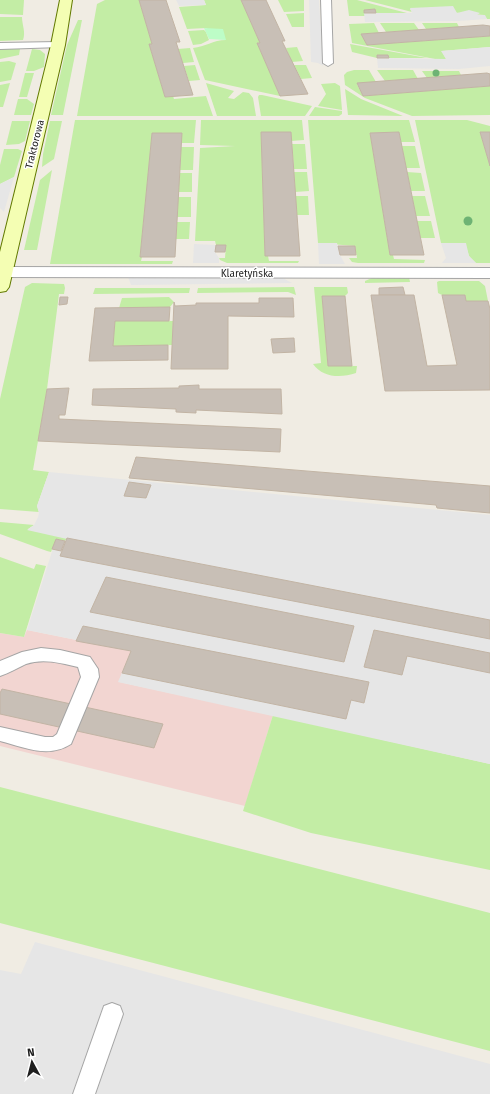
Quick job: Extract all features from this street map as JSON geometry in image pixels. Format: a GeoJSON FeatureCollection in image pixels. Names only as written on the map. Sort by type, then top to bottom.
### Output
{"type":"FeatureCollection","features":[{"type":"Feature","properties":{"kind":"main road","name":"Traktorowa"},"geometry":{"type":"LineString","coordinates":[[1,277],[58,46],[66,0]]}},
{"type":"Feature","properties":{"kind":"street","name":"Klaretyńska"},"geometry":{"type":"LineString","coordinates":[[1,277],[490,272]]}},
{"type":"Feature","properties":{"kind":"lane"},"geometry":{"type":"LineString","coordinates":[[326,0],[328,63]]}},
{"type":"Feature","properties":{"kind":"lane"},"geometry":{"type":"LineString","coordinates":[[0,46],[58,46]]}},
{"type":"Feature","properties":{"kind":"lane"},"geometry":{"type":"LineString","coordinates":[[0,669],[26,656],[54,655],[84,662],[89,669],[90,677],[64,739],[56,744],[45,745],[0,734]]}},
{"type":"Feature","properties":{"kind":"lane"},"geometry":{"type":"LineString","coordinates":[[84,1094],[112,1014]]}},
{"type":"Feature","properties":{"kind":"shaded area"},"geometry":{"type":"Polygon","coordinates":[[[176,0],[204,0],[206,5],[179,6],[176,0]]]}},
{"type":"Feature","properties":{"kind":"shaded area"},"geometry":{"type":"Polygon","coordinates":[[[309,0],[319,0],[323,66],[318,63],[311,62],[309,0]]]}},
{"type":"Feature","properties":{"kind":"shaded area"},"geometry":{"type":"Polygon","coordinates":[[[453,6],[457,13],[469,10],[480,13],[477,15],[485,15],[487,19],[458,21],[365,22],[364,13],[412,13],[410,8],[453,6]]]}},
{"type":"Feature","properties":{"kind":"shaded area"},"geometry":{"type":"Polygon","coordinates":[[[490,47],[490,66],[459,69],[378,68],[377,58],[446,59],[441,51],[490,47]]]}},
{"type":"Feature","properties":{"kind":"shaded area"},"geometry":{"type":"Polygon","coordinates":[[[14,177],[4,212],[0,208],[0,184],[14,177]]]}},
{"type":"Feature","properties":{"kind":"shaded area"},"geometry":{"type":"Polygon","coordinates":[[[318,243],[337,243],[340,255],[345,264],[319,264],[318,243]]]}},
{"type":"Feature","properties":{"kind":"shaded area"},"geometry":{"type":"Polygon","coordinates":[[[441,243],[466,243],[469,256],[476,263],[442,263],[446,258],[441,243]]]}},
{"type":"Feature","properties":{"kind":"shaded area"},"geometry":{"type":"Polygon","coordinates":[[[194,244],[216,245],[215,252],[219,258],[219,263],[193,263],[194,244]]]}},
{"type":"Feature","properties":{"kind":"shaded area"},"geometry":{"type":"Polygon","coordinates":[[[128,277],[281,277],[292,283],[131,285],[128,277]]]}},
{"type":"Feature","properties":{"kind":"shaded area"},"geometry":{"type":"Polygon","coordinates":[[[49,472],[490,515],[490,764],[118,682],[131,651],[27,630],[56,539],[65,541],[67,539],[27,530],[34,525],[38,517],[39,513],[37,506],[49,472]]]}},
{"type":"Feature","properties":{"kind":"shaded area"},"geometry":{"type":"Polygon","coordinates":[[[27,630],[131,651],[119,682],[273,715],[245,806],[0,746],[0,633],[24,637],[27,630]]]}},
{"type":"Feature","properties":{"kind":"shaded area"},"geometry":{"type":"Polygon","coordinates":[[[35,942],[490,1064],[490,1094],[0,1094],[0,970],[21,974],[35,942]]]}},
{"type":"Feature","properties":{"kind":"green space"},"geometry":{"type":"Polygon","coordinates":[[[0,0],[24,0],[23,15],[0,14],[0,0]]]}},
{"type":"Feature","properties":{"kind":"green space"},"geometry":{"type":"Polygon","coordinates":[[[105,0],[139,0],[152,44],[149,44],[165,97],[173,96],[174,99],[206,96],[213,116],[77,116],[97,4],[105,0]]]}},
{"type":"Feature","properties":{"kind":"green space"},"geometry":{"type":"Polygon","coordinates":[[[204,0],[241,0],[260,43],[257,43],[280,96],[205,80],[193,48],[226,40],[206,28],[187,29],[179,7],[206,5],[204,0]]]}},
{"type":"Feature","properties":{"kind":"green space"},"geometry":{"type":"Polygon","coordinates":[[[278,0],[304,0],[304,11],[284,12],[278,0]]]}},
{"type":"Feature","properties":{"kind":"green space"},"geometry":{"type":"Polygon","coordinates":[[[347,0],[357,0],[407,13],[376,13],[375,9],[364,10],[365,16],[349,16],[347,0]]]}},
{"type":"Feature","properties":{"kind":"green space"},"geometry":{"type":"Polygon","coordinates":[[[365,0],[490,0],[490,19],[487,19],[484,15],[410,9],[412,12],[365,0]]]}},
{"type":"Feature","properties":{"kind":"green space"},"geometry":{"type":"Polygon","coordinates":[[[304,13],[304,27],[292,27],[286,14],[304,13]]]}},
{"type":"Feature","properties":{"kind":"green space"},"geometry":{"type":"Polygon","coordinates":[[[0,17],[22,17],[24,31],[23,40],[0,41],[0,17]]]}},
{"type":"Feature","properties":{"kind":"green space"},"geometry":{"type":"Polygon","coordinates":[[[78,20],[82,20],[63,115],[51,115],[67,45],[78,20]]]}},
{"type":"Feature","properties":{"kind":"green space"},"geometry":{"type":"Polygon","coordinates":[[[374,23],[379,33],[361,34],[367,45],[490,36],[490,47],[442,51],[446,59],[435,59],[352,43],[349,24],[374,23]]]}},
{"type":"Feature","properties":{"kind":"green space"},"geometry":{"type":"Polygon","coordinates":[[[380,23],[414,23],[419,30],[386,32],[380,23]]]}},
{"type":"Feature","properties":{"kind":"green space"},"geometry":{"type":"Polygon","coordinates":[[[422,23],[457,23],[459,27],[426,29],[422,23]]]}},
{"type":"Feature","properties":{"kind":"green space"},"geometry":{"type":"Polygon","coordinates":[[[204,28],[223,29],[226,40],[209,39],[204,28]]]}},
{"type":"Feature","properties":{"kind":"green space"},"geometry":{"type":"Polygon","coordinates":[[[204,30],[209,40],[201,44],[193,45],[188,31],[204,30]]]}},
{"type":"Feature","properties":{"kind":"green space"},"geometry":{"type":"Polygon","coordinates":[[[350,44],[427,58],[389,58],[388,55],[377,55],[377,58],[352,52],[350,44]]]}},
{"type":"Feature","properties":{"kind":"green space"},"geometry":{"type":"Polygon","coordinates":[[[297,47],[303,61],[292,62],[286,48],[297,47]]]}},
{"type":"Feature","properties":{"kind":"green space"},"geometry":{"type":"Polygon","coordinates":[[[190,48],[194,62],[183,63],[178,49],[190,48]]]}},
{"type":"Feature","properties":{"kind":"green space"},"geometry":{"type":"Polygon","coordinates":[[[0,49],[20,49],[19,55],[0,59],[0,49]]]}},
{"type":"Feature","properties":{"kind":"green space"},"geometry":{"type":"Polygon","coordinates":[[[32,49],[40,50],[45,54],[44,67],[34,71],[26,71],[32,49]]]}},
{"type":"Feature","properties":{"kind":"green space"},"geometry":{"type":"Polygon","coordinates":[[[9,61],[16,63],[11,80],[0,82],[0,62],[9,61]]]}},
{"type":"Feature","properties":{"kind":"green space"},"geometry":{"type":"Polygon","coordinates":[[[195,65],[200,80],[189,81],[184,66],[195,65]]]}},
{"type":"Feature","properties":{"kind":"green space"},"geometry":{"type":"Polygon","coordinates":[[[294,65],[306,65],[312,78],[301,79],[294,65]]]}},
{"type":"Feature","properties":{"kind":"green space"},"geometry":{"type":"Polygon","coordinates":[[[354,70],[369,70],[376,82],[357,84],[363,96],[490,86],[490,115],[412,116],[365,98],[345,85],[344,75],[347,72],[354,70]]]}},
{"type":"Feature","properties":{"kind":"green space"},"geometry":{"type":"Polygon","coordinates":[[[377,70],[413,70],[418,79],[385,81],[377,70]]]}},
{"type":"Feature","properties":{"kind":"green space"},"geometry":{"type":"Polygon","coordinates":[[[422,71],[459,71],[461,75],[427,78],[422,71]]]}},
{"type":"Feature","properties":{"kind":"green space"},"geometry":{"type":"Polygon","coordinates":[[[25,73],[34,73],[27,97],[19,97],[25,73]]]}},
{"type":"Feature","properties":{"kind":"green space"},"geometry":{"type":"Polygon","coordinates":[[[10,83],[3,107],[0,107],[0,85],[10,83]]]}},
{"type":"Feature","properties":{"kind":"green space"},"geometry":{"type":"Polygon","coordinates":[[[206,83],[234,91],[228,98],[234,99],[243,92],[249,93],[253,98],[256,116],[217,116],[206,83]]]}},
{"type":"Feature","properties":{"kind":"green space"},"geometry":{"type":"Polygon","coordinates":[[[335,83],[340,86],[342,110],[318,106],[326,94],[321,84],[335,83]]]}},
{"type":"Feature","properties":{"kind":"green space"},"geometry":{"type":"Polygon","coordinates":[[[345,89],[361,99],[403,116],[348,115],[345,89]]]}},
{"type":"Feature","properties":{"kind":"green space"},"geometry":{"type":"Polygon","coordinates":[[[259,95],[312,106],[305,116],[261,116],[259,95]]]}},
{"type":"Feature","properties":{"kind":"green space"},"geometry":{"type":"Polygon","coordinates":[[[18,99],[27,99],[34,104],[31,115],[14,115],[18,99]]]}},
{"type":"Feature","properties":{"kind":"green space"},"geometry":{"type":"Polygon","coordinates":[[[315,107],[342,111],[342,114],[339,116],[309,116],[315,107]]]}},
{"type":"Feature","properties":{"kind":"green space"},"geometry":{"type":"Polygon","coordinates":[[[75,120],[196,120],[194,143],[181,143],[181,133],[152,133],[140,257],[142,257],[141,261],[173,261],[172,264],[50,264],[75,120]]]}},
{"type":"Feature","properties":{"kind":"green space"},"geometry":{"type":"Polygon","coordinates":[[[201,120],[302,120],[304,140],[291,141],[291,132],[261,133],[265,256],[268,256],[269,261],[299,261],[298,263],[227,263],[219,258],[225,258],[226,245],[216,245],[215,241],[195,241],[200,148],[235,146],[200,145],[201,120]]]}},
{"type":"Feature","properties":{"kind":"green space"},"geometry":{"type":"Polygon","coordinates":[[[308,120],[409,120],[415,142],[401,142],[399,132],[370,133],[390,255],[393,255],[394,259],[425,260],[424,263],[352,262],[349,258],[357,258],[355,246],[318,243],[308,120]]]}},
{"type":"Feature","properties":{"kind":"green space"},"geometry":{"type":"Polygon","coordinates":[[[415,120],[467,120],[490,126],[490,132],[480,132],[490,166],[490,263],[476,263],[469,256],[465,243],[441,243],[415,120]]]}},
{"type":"Feature","properties":{"kind":"green space"},"geometry":{"type":"Polygon","coordinates":[[[12,121],[30,121],[25,141],[19,144],[6,145],[12,121]]]}},
{"type":"Feature","properties":{"kind":"green space"},"geometry":{"type":"Polygon","coordinates":[[[50,121],[62,121],[54,159],[42,167],[43,154],[50,121]]]}},
{"type":"Feature","properties":{"kind":"green space"},"geometry":{"type":"Polygon","coordinates":[[[292,144],[305,144],[307,169],[294,169],[292,144]]]}},
{"type":"Feature","properties":{"kind":"green space"},"geometry":{"type":"Polygon","coordinates":[[[402,146],[415,146],[420,168],[406,168],[402,146]]]}},
{"type":"Feature","properties":{"kind":"green space"},"geometry":{"type":"Polygon","coordinates":[[[181,147],[194,147],[193,170],[180,170],[181,147]]]}},
{"type":"Feature","properties":{"kind":"green space"},"geometry":{"type":"Polygon","coordinates":[[[4,149],[18,149],[22,151],[14,177],[0,184],[0,165],[4,149]]]}},
{"type":"Feature","properties":{"kind":"green space"},"geometry":{"type":"Polygon","coordinates":[[[52,170],[37,250],[24,250],[40,180],[52,170]]]}},
{"type":"Feature","properties":{"kind":"green space"},"geometry":{"type":"Polygon","coordinates":[[[294,172],[307,172],[309,191],[295,192],[294,172]]]}},
{"type":"Feature","properties":{"kind":"green space"},"geometry":{"type":"Polygon","coordinates":[[[407,172],[421,173],[425,191],[411,191],[407,172]]]}},
{"type":"Feature","properties":{"kind":"green space"},"geometry":{"type":"Polygon","coordinates":[[[180,173],[192,173],[192,192],[178,192],[180,173]]]}},
{"type":"Feature","properties":{"kind":"green space"},"geometry":{"type":"Polygon","coordinates":[[[295,196],[308,196],[309,215],[297,215],[295,196]]]}},
{"type":"Feature","properties":{"kind":"green space"},"geometry":{"type":"Polygon","coordinates":[[[412,196],[425,196],[430,216],[416,216],[412,196]]]}},
{"type":"Feature","properties":{"kind":"green space"},"geometry":{"type":"Polygon","coordinates":[[[178,197],[191,197],[191,217],[177,217],[178,197]]]}},
{"type":"Feature","properties":{"kind":"green space"},"geometry":{"type":"Polygon","coordinates":[[[417,221],[431,221],[435,238],[420,238],[417,221]]]}},
{"type":"Feature","properties":{"kind":"green space"},"geometry":{"type":"Polygon","coordinates":[[[177,222],[190,222],[189,239],[176,239],[177,222]]]}},
{"type":"Feature","properties":{"kind":"green space"},"geometry":{"type":"Polygon","coordinates":[[[374,277],[409,277],[410,282],[365,283],[365,281],[374,277]]]}},
{"type":"Feature","properties":{"kind":"green space"},"geometry":{"type":"Polygon","coordinates":[[[479,281],[485,286],[488,301],[466,301],[465,295],[442,295],[438,293],[437,282],[479,281]]]}},
{"type":"Feature","properties":{"kind":"green space"},"geometry":{"type":"Polygon","coordinates":[[[32,283],[64,284],[65,288],[64,294],[59,294],[47,389],[33,470],[49,472],[37,506],[39,512],[0,509],[0,399],[25,287],[32,283]]]}},
{"type":"Feature","properties":{"kind":"green space"},"geometry":{"type":"Polygon","coordinates":[[[294,287],[296,295],[288,292],[197,293],[198,288],[294,287]]]}},
{"type":"Feature","properties":{"kind":"green space"},"geometry":{"type":"Polygon","coordinates":[[[314,287],[347,287],[348,293],[345,296],[322,296],[328,366],[357,366],[356,373],[344,376],[333,376],[317,369],[313,364],[321,363],[314,287]]]}},
{"type":"Feature","properties":{"kind":"green space"},"geometry":{"type":"Polygon","coordinates":[[[95,288],[190,288],[189,293],[93,294],[95,288]]]}},
{"type":"Feature","properties":{"kind":"green space"},"geometry":{"type":"Polygon","coordinates":[[[169,297],[174,302],[170,307],[119,308],[122,298],[169,297]]]}},
{"type":"Feature","properties":{"kind":"green space"},"geometry":{"type":"Polygon","coordinates":[[[115,321],[173,321],[172,345],[113,346],[115,321]]]}},
{"type":"Feature","properties":{"kind":"green space"},"geometry":{"type":"Polygon","coordinates":[[[0,522],[34,525],[28,529],[67,538],[65,541],[56,539],[51,552],[0,534],[0,522]]]}},
{"type":"Feature","properties":{"kind":"green space"},"geometry":{"type":"Polygon","coordinates":[[[0,557],[34,569],[36,564],[46,566],[24,637],[0,633],[0,557]]]}},
{"type":"Feature","properties":{"kind":"green space"},"geometry":{"type":"Polygon","coordinates":[[[273,715],[490,764],[490,870],[311,833],[243,811],[273,715]]]}},
{"type":"Feature","properties":{"kind":"green space"},"geometry":{"type":"Polygon","coordinates":[[[0,787],[490,913],[490,1051],[0,923],[0,787]]]}},
{"type":"Feature","properties":{"kind":"building"},"geometry":{"type":"Polygon","coordinates":[[[139,0],[166,0],[180,42],[176,42],[193,95],[165,97],[149,44],[152,44],[139,0]]]}},
{"type":"Feature","properties":{"kind":"building"},"geometry":{"type":"Polygon","coordinates":[[[241,0],[266,0],[285,41],[282,41],[308,94],[280,96],[257,43],[260,43],[241,0]]]}},
{"type":"Feature","properties":{"kind":"building"},"geometry":{"type":"Polygon","coordinates":[[[375,9],[376,13],[364,13],[364,10],[375,9]]]}},
{"type":"Feature","properties":{"kind":"building"},"geometry":{"type":"Polygon","coordinates":[[[483,25],[490,26],[490,36],[367,45],[361,34],[483,25]]]}},
{"type":"Feature","properties":{"kind":"building"},"geometry":{"type":"Polygon","coordinates":[[[377,55],[388,55],[389,58],[377,58],[377,55]]]}},
{"type":"Feature","properties":{"kind":"building"},"geometry":{"type":"Polygon","coordinates":[[[487,73],[490,74],[490,86],[363,96],[357,83],[487,73]]]}},
{"type":"Feature","properties":{"kind":"building"},"geometry":{"type":"Polygon","coordinates":[[[261,132],[291,132],[300,256],[265,256],[261,132]]]}},
{"type":"Feature","properties":{"kind":"building"},"geometry":{"type":"Polygon","coordinates":[[[399,132],[424,255],[390,255],[370,133],[399,132]]]}},
{"type":"Feature","properties":{"kind":"building"},"geometry":{"type":"Polygon","coordinates":[[[480,132],[490,132],[490,166],[480,132]]]}},
{"type":"Feature","properties":{"kind":"building"},"geometry":{"type":"Polygon","coordinates":[[[152,133],[182,133],[175,257],[140,257],[152,133]]]}},
{"type":"Feature","properties":{"kind":"building"},"geometry":{"type":"Polygon","coordinates":[[[216,245],[226,245],[225,252],[215,252],[216,245]]]}},
{"type":"Feature","properties":{"kind":"building"},"geometry":{"type":"Polygon","coordinates":[[[338,246],[355,246],[356,255],[340,255],[338,246]]]}},
{"type":"Feature","properties":{"kind":"building"},"geometry":{"type":"Polygon","coordinates":[[[403,287],[405,295],[379,295],[379,288],[403,287]]]}},
{"type":"Feature","properties":{"kind":"building"},"geometry":{"type":"Polygon","coordinates":[[[371,295],[414,295],[427,366],[457,365],[442,295],[465,295],[466,301],[488,301],[490,309],[490,390],[385,391],[371,295]]]}},
{"type":"Feature","properties":{"kind":"building"},"geometry":{"type":"Polygon","coordinates":[[[322,296],[345,296],[352,366],[328,366],[322,296]]]}},
{"type":"Feature","properties":{"kind":"building"},"geometry":{"type":"Polygon","coordinates":[[[60,297],[68,297],[67,304],[59,305],[60,297]]]}},
{"type":"Feature","properties":{"kind":"building"},"geometry":{"type":"Polygon","coordinates":[[[259,298],[293,298],[294,317],[228,316],[228,369],[171,369],[174,302],[175,306],[196,305],[196,303],[259,303],[259,298]]]}},
{"type":"Feature","properties":{"kind":"building"},"geometry":{"type":"Polygon","coordinates":[[[170,307],[169,321],[115,321],[113,346],[168,345],[168,360],[89,361],[95,308],[170,307]]]}},
{"type":"Feature","properties":{"kind":"building"},"geometry":{"type":"Polygon","coordinates":[[[294,338],[295,352],[273,353],[271,339],[294,338]]]}},
{"type":"Feature","properties":{"kind":"building"},"geometry":{"type":"Polygon","coordinates":[[[199,385],[199,389],[281,389],[282,414],[196,410],[196,413],[176,412],[176,409],[92,405],[93,389],[179,388],[179,386],[199,385]]]}},
{"type":"Feature","properties":{"kind":"building"},"geometry":{"type":"Polygon","coordinates":[[[69,388],[65,415],[59,415],[59,419],[281,429],[280,452],[38,441],[47,389],[69,388]]]}},
{"type":"Feature","properties":{"kind":"building"},"geometry":{"type":"Polygon","coordinates":[[[136,457],[490,486],[490,513],[437,508],[436,505],[129,478],[136,457]]]}},
{"type":"Feature","properties":{"kind":"building"},"geometry":{"type":"Polygon","coordinates":[[[129,482],[151,485],[146,498],[124,496],[129,482]]]}},
{"type":"Feature","properties":{"kind":"building"},"geometry":{"type":"Polygon","coordinates":[[[67,538],[490,620],[490,639],[60,556],[67,538]]]}},
{"type":"Feature","properties":{"kind":"building"},"geometry":{"type":"Polygon","coordinates":[[[56,539],[65,541],[61,551],[52,549],[56,539]]]}},
{"type":"Feature","properties":{"kind":"building"},"geometry":{"type":"Polygon","coordinates":[[[106,577],[354,626],[344,662],[90,612],[106,577]]]}},
{"type":"Feature","properties":{"kind":"building"},"geometry":{"type":"Polygon","coordinates":[[[83,626],[369,682],[364,703],[351,700],[346,719],[122,673],[131,651],[76,641],[83,626]]]}},
{"type":"Feature","properties":{"kind":"building"},"geometry":{"type":"Polygon","coordinates":[[[374,630],[490,653],[490,673],[407,656],[402,675],[364,667],[374,630]]]}},
{"type":"Feature","properties":{"kind":"building"},"geometry":{"type":"Polygon","coordinates":[[[2,689],[163,724],[154,748],[0,714],[0,693],[2,689]]]}}]}
